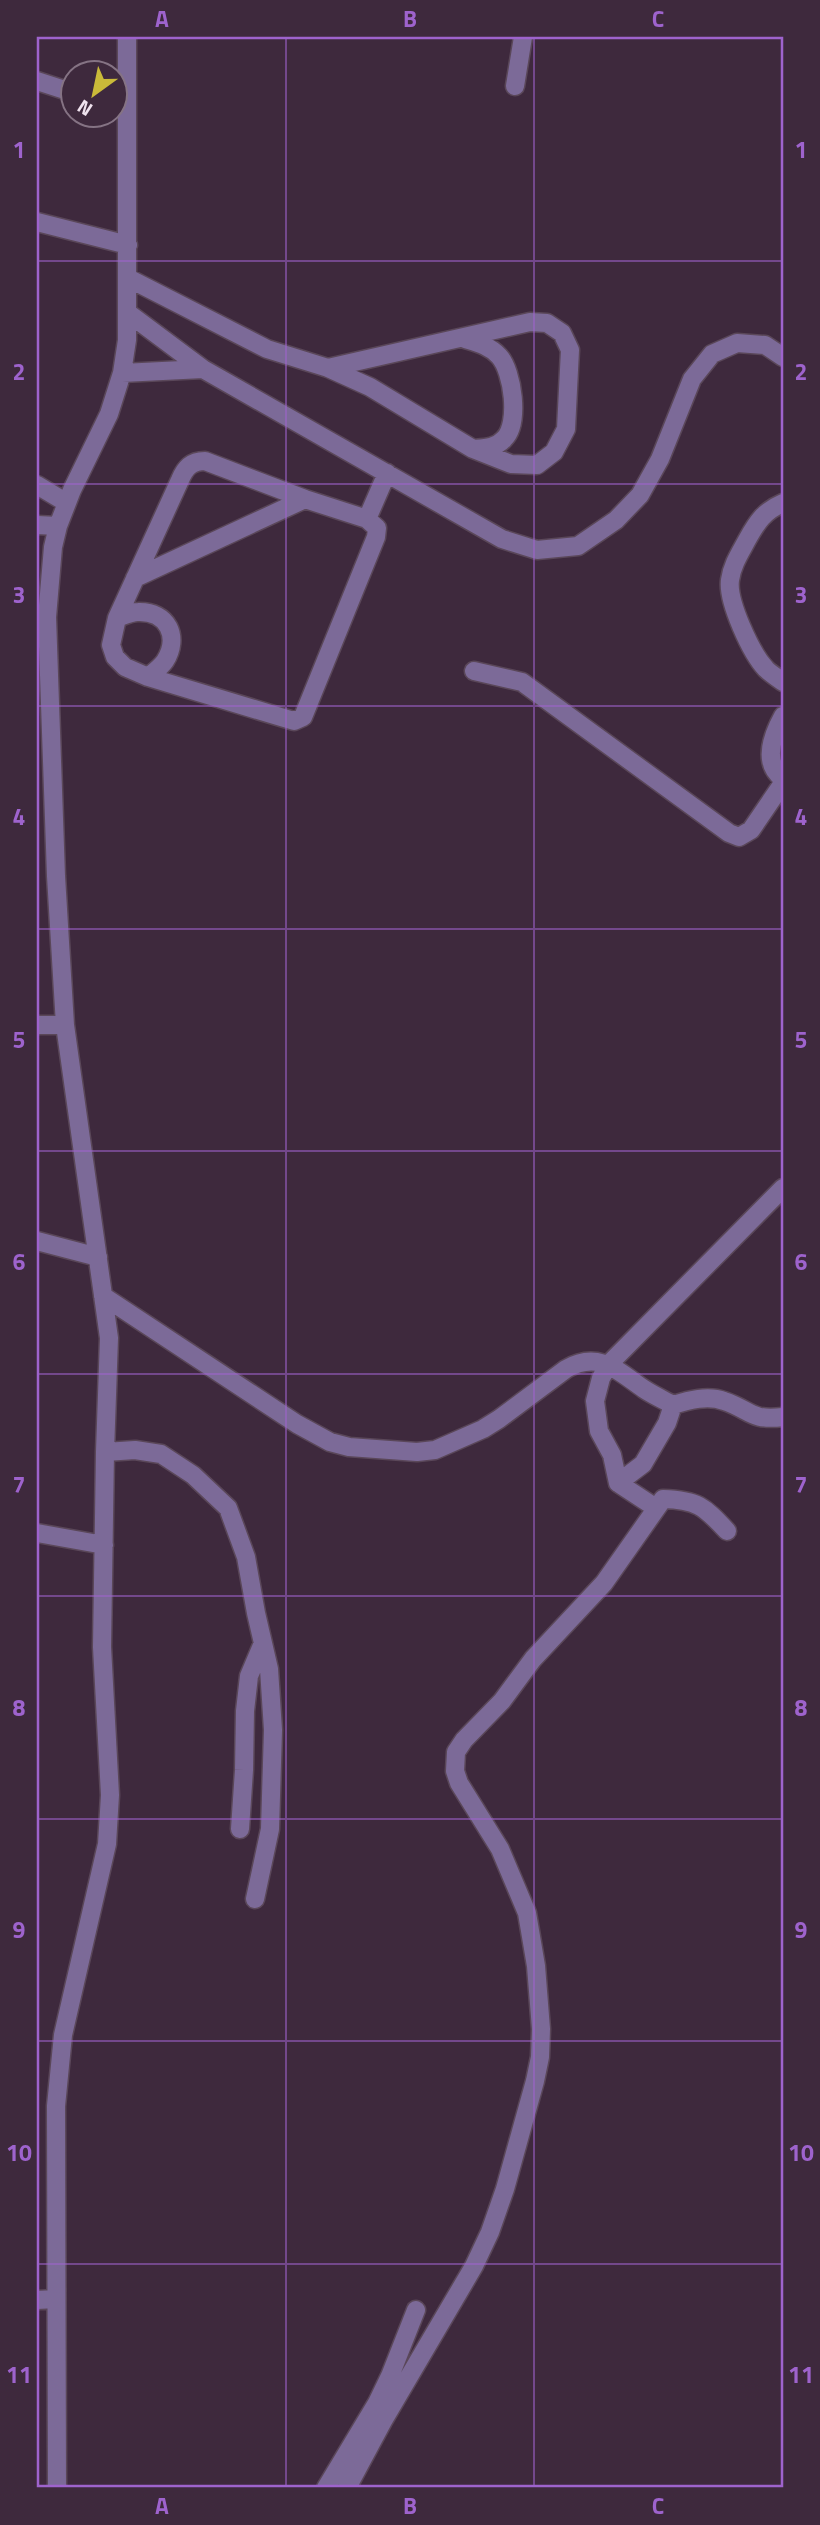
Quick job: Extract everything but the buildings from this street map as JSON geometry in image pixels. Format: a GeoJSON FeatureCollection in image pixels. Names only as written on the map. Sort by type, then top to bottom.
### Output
{"type":"FeatureCollection","features":[{"type":"Feature","properties":{"kind":"street"},"geometry":{"type":"LineString","coordinates":[[126,60],[128,37]]}},
{"type":"Feature","properties":{"kind":"street"},"geometry":{"type":"LineString","coordinates":[[515,86],[523,37]]}},
{"type":"Feature","properties":{"kind":"street"},"geometry":{"type":"LineString","coordinates":[[37,81],[60,88]]}},
{"type":"Feature","properties":{"kind":"street"},"geometry":{"type":"LineString","coordinates":[[57,2488],[56,2106],[63,2035],[107,1844],[110,1808],[102,1647],[109,1338],[65,1025],[56,876],[47,617],[53,547],[58,526],[109,414],[122,373],[128,313],[123,130]]}},
{"type":"Feature","properties":{"kind":"street"},"geometry":{"type":"LineString","coordinates":[[37,222],[128,245]]}},
{"type":"Feature","properties":{"kind":"street"},"geometry":{"type":"LineString","coordinates":[[128,278],[267,349],[328,368],[370,387],[473,449],[511,464],[537,464],[554,452],[566,429],[569,350],[562,333],[547,323],[530,323],[328,368]]}},
{"type":"Feature","properties":{"kind":"street"},"geometry":{"type":"LineString","coordinates":[[128,313],[204,369],[502,539],[537,550],[578,546],[615,520],[640,495],[660,459],[692,379],[712,354],[737,342],[765,345],[783,357]]}},
{"type":"Feature","properties":{"kind":"street"},"geometry":{"type":"LineString","coordinates":[[463,338],[484,345],[500,357],[510,373],[513,422],[509,431],[505,439],[490,448],[473,449]]}},
{"type":"Feature","properties":{"kind":"street"},"geometry":{"type":"LineString","coordinates":[[122,373],[204,369]]}},
{"type":"Feature","properties":{"kind":"street"},"geometry":{"type":"LineString","coordinates":[[196,461],[205,461],[367,519],[376,528],[376,537],[303,718],[294,721],[148,677],[125,667],[115,657],[111,645],[117,618],[185,470],[196,461]]}},
{"type":"Feature","properties":{"kind":"street"},"geometry":{"type":"LineString","coordinates":[[367,519],[387,473]]}},
{"type":"Feature","properties":{"kind":"street"},"geometry":{"type":"LineString","coordinates":[[37,485],[67,503]]}},
{"type":"Feature","properties":{"kind":"street"},"geometry":{"type":"LineString","coordinates":[[135,578],[305,499]]}},
{"type":"Feature","properties":{"kind":"street"},"geometry":{"type":"LineString","coordinates":[[783,503],[759,517],[734,564],[730,596],[753,649],[766,668],[783,682]]}},
{"type":"Feature","properties":{"kind":"street"},"geometry":{"type":"LineString","coordinates":[[37,525],[58,526]]}},
{"type":"Feature","properties":{"kind":"street"},"geometry":{"type":"LineString","coordinates":[[117,618],[137,611],[155,614],[169,624],[173,642],[164,662],[148,677]]}},
{"type":"Feature","properties":{"kind":"street"},"geometry":{"type":"LineString","coordinates":[[474,671],[522,682],[729,833],[739,837],[751,830],[783,781],[775,772],[769,751],[776,727],[783,716]]}},
{"type":"Feature","properties":{"kind":"street"},"geometry":{"type":"LineString","coordinates":[[37,1026],[65,1025]]}},
{"type":"Feature","properties":{"kind":"street"},"geometry":{"type":"LineString","coordinates":[[656,1508],[618,1483],[612,1455],[599,1431],[595,1401],[601,1378],[609,1364],[783,1188]]}},
{"type":"Feature","properties":{"kind":"street"},"geometry":{"type":"LineString","coordinates":[[38,1248],[98,1257]]}},
{"type":"Feature","properties":{"kind":"street"},"geometry":{"type":"LineString","coordinates":[[103,1296],[297,1424],[330,1442],[349,1447],[417,1452],[435,1450],[483,1429],[578,1362],[591,1361],[609,1364],[673,1405],[701,1398],[723,1400],[750,1415],[768,1419],[783,1417]]}},
{"type":"Feature","properties":{"kind":"street"},"geometry":{"type":"LineString","coordinates":[[618,1483],[643,1464],[667,1423],[673,1405]]}},
{"type":"Feature","properties":{"kind":"street"},"geometry":{"type":"LineString","coordinates":[[105,1452],[135,1450],[161,1454],[193,1475],[228,1508],[246,1557],[269,1669],[274,1730],[273,1800],[267,1851],[256,1899]]}},
{"type":"Feature","properties":{"kind":"street"},"geometry":{"type":"LineString","coordinates":[[347,2488],[474,2266],[490,2232],[509,2175],[540,2057],[541,2029],[536,1966],[527,1913],[500,1849],[459,1783],[455,1770],[457,1752],[464,1740],[502,1701],[533,1659],[604,1583],[663,1499],[688,1499],[700,1505],[727,1531]]}},
{"type":"Feature","properties":{"kind":"street"},"geometry":{"type":"LineString","coordinates":[[37,1533],[104,1545]]}},
{"type":"Feature","properties":{"kind":"street"},"geometry":{"type":"LineString","coordinates":[[240,1829],[249,1676],[263,1643]]}},
{"type":"Feature","properties":{"kind":"street"},"geometry":{"type":"LineString","coordinates":[[37,2300],[56,2298]]}},
{"type":"Feature","properties":{"kind":"street"},"geometry":{"type":"LineString","coordinates":[[326,2488],[377,2403],[416,2310]]}}]}
